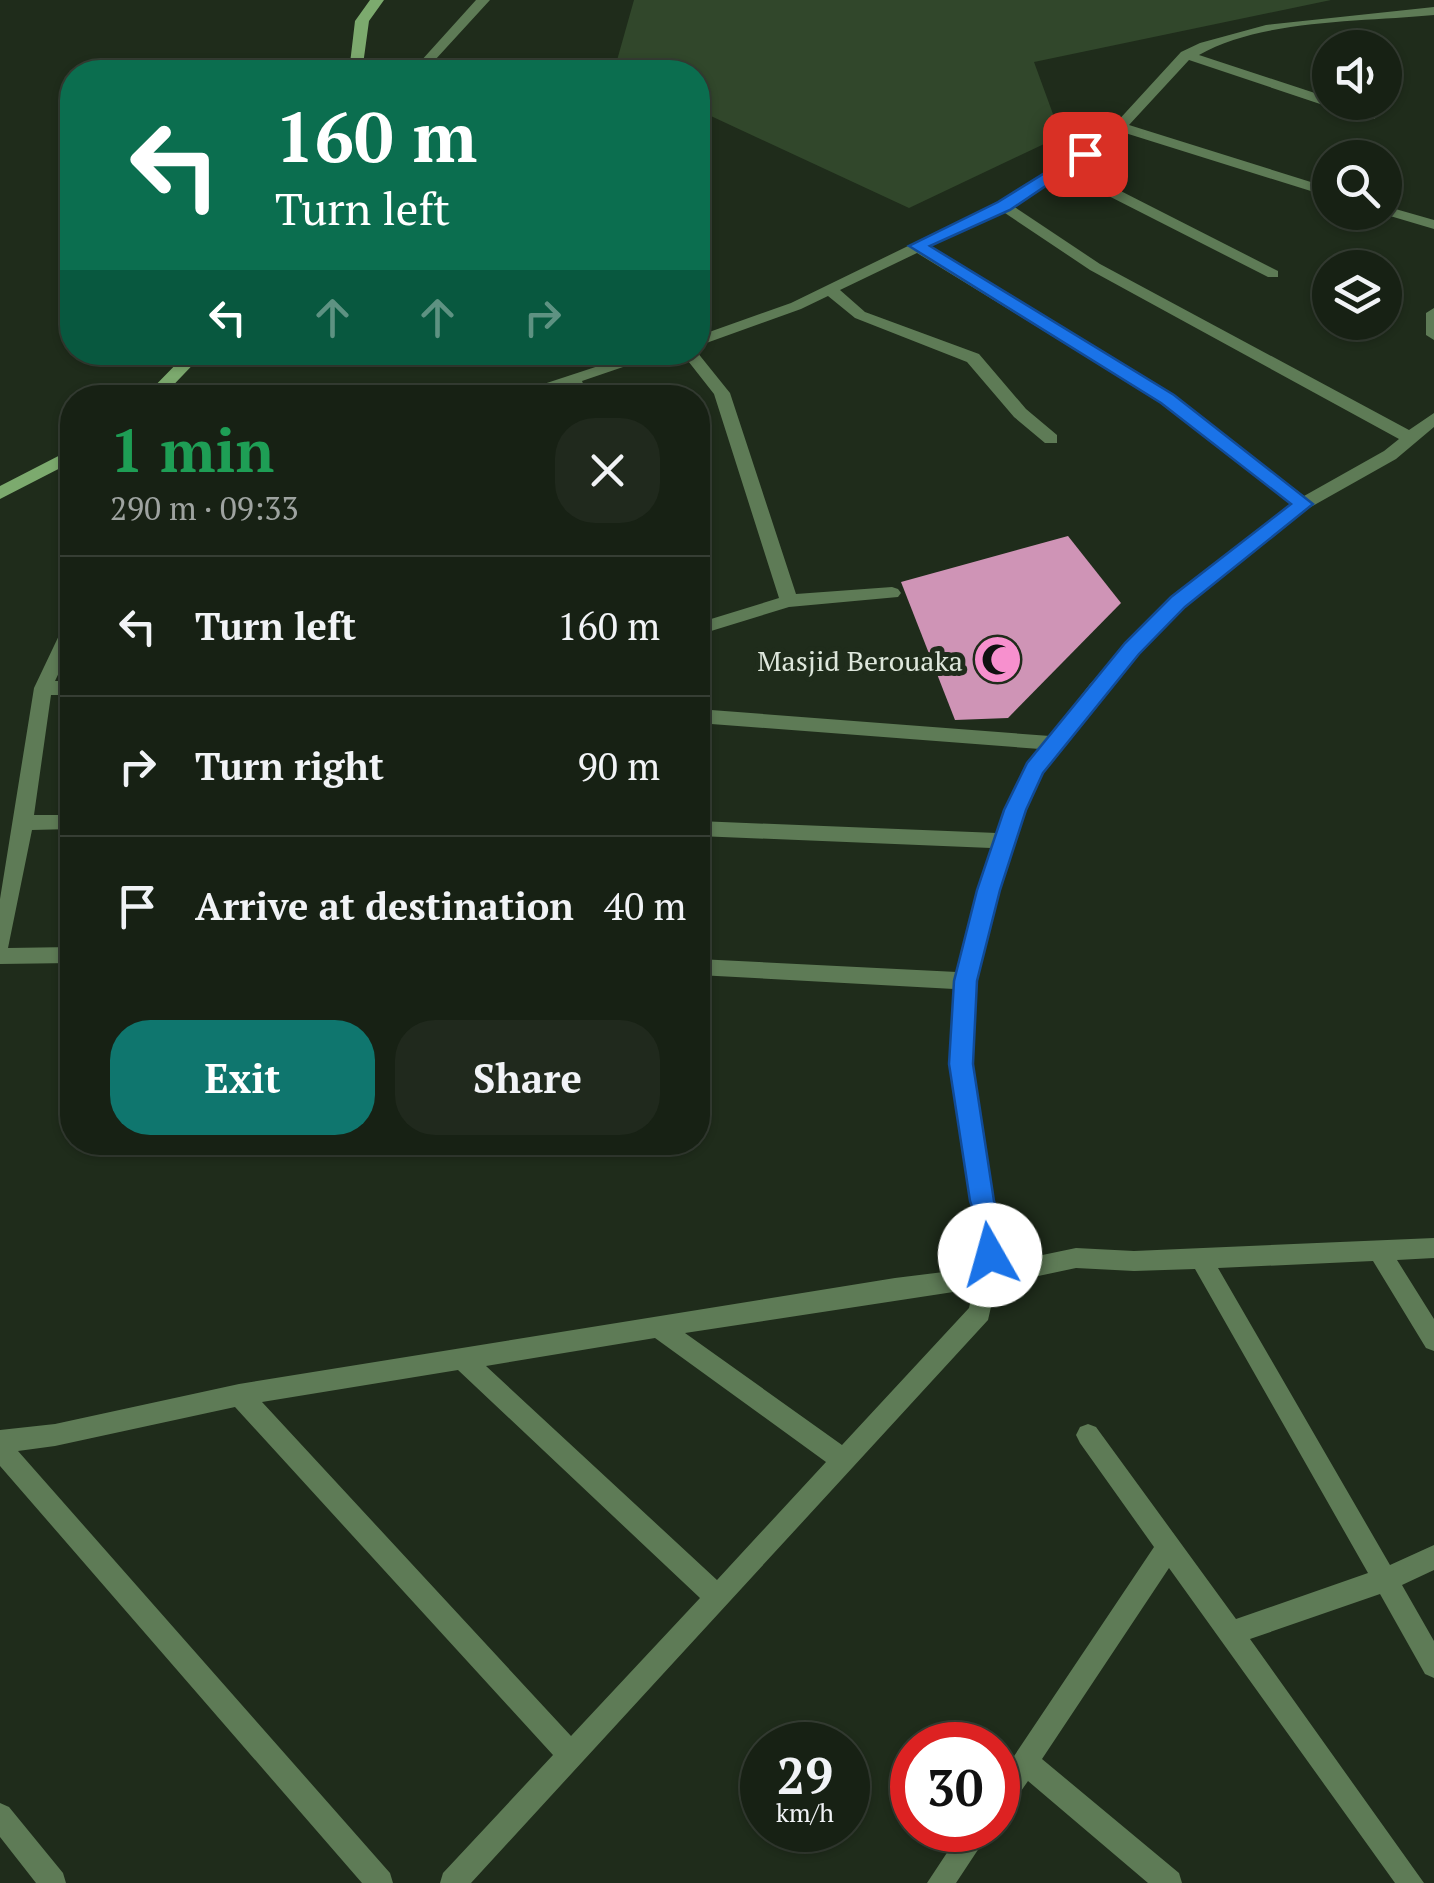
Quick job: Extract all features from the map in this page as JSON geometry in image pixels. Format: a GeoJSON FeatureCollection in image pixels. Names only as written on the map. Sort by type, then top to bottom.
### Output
{"type":"FeatureCollection","features":[{"type":"Feature","properties":{"kind":"street"},"geometry":{"type":"LineString","coordinates":[[357,60],[362,21],[378,0]]}},
{"type":"Feature","properties":{"kind":"street"},"geometry":{"type":"LineString","coordinates":[[428,60],[482,0]]}},
{"type":"Feature","properties":{"kind":"street"},"geometry":{"type":"LineString","coordinates":[[710,337],[765,319],[1004,206],[1069,166],[1120,126],[1186,55],[1230,39],[1284,28],[1434,11]]}},
{"type":"Feature","properties":{"kind":"street"},"geometry":{"type":"LineString","coordinates":[[1186,55],[1312,97]]}},
{"type":"Feature","properties":{"kind":"street"},"geometry":{"type":"LineString","coordinates":[[1120,126],[1312,187]]}},
{"type":"Feature","properties":{"kind":"street"},"geometry":{"type":"LineString","coordinates":[[1069,166],[1272,274]]}},
{"type":"Feature","properties":{"kind":"street"},"geometry":{"type":"LineString","coordinates":[[1004,206],[1080,259],[1411,438]]}},
{"type":"Feature","properties":{"kind":"street"},"geometry":{"type":"LineString","coordinates":[[1402,216],[1434,226]]}},
{"type":"Feature","properties":{"kind":"street"},"geometry":{"type":"LineString","coordinates":[[918,246],[1168,399],[1304,504]]}},
{"type":"Feature","properties":{"kind":"street"},"geometry":{"type":"LineString","coordinates":[[830,288],[860,315],[974,358],[1020,413],[1051,438]]}},
{"type":"Feature","properties":{"kind":"street"},"geometry":{"type":"LineString","coordinates":[[1434,314],[1434,335]]}},
{"type":"Feature","properties":{"kind":"street"},"geometry":{"type":"LineString","coordinates":[[164,385],[185,365]]}},
{"type":"Feature","properties":{"kind":"street"},"geometry":{"type":"LineString","coordinates":[[551,385],[617,365]]}},
{"type":"Feature","properties":{"kind":"street"},"geometry":{"type":"LineString","coordinates":[[699,365],[722,393],[789,602]]}},
{"type":"Feature","properties":{"kind":"street"},"geometry":{"type":"LineString","coordinates":[[574,378],[576,385]]}},
{"type":"Feature","properties":{"kind":"street"},"geometry":{"type":"LineString","coordinates":[[453,1883],[980,1313],[993,1233],[982,1201],[961,1064],[965,981],[1003,841],[1034,769],[1120,662],[1178,602],[1304,504],[1411,438],[1434,418]]}},
{"type":"Feature","properties":{"kind":"street"},"geometry":{"type":"LineString","coordinates":[[0,492],[60,461]]}},
{"type":"Feature","properties":{"kind":"street"},"geometry":{"type":"LineString","coordinates":[[710,625],[789,602],[892,593]]}},
{"type":"Feature","properties":{"kind":"street"},"geometry":{"type":"LineString","coordinates":[[0,943],[25,823],[43,688],[60,652]]}},
{"type":"Feature","properties":{"kind":"street"},"geometry":{"type":"LineString","coordinates":[[43,688],[60,688]]}},
{"type":"Feature","properties":{"kind":"street"},"geometry":{"type":"LineString","coordinates":[[710,717],[1054,743]]}},
{"type":"Feature","properties":{"kind":"street"},"geometry":{"type":"LineString","coordinates":[[25,823],[60,822]]}},
{"type":"Feature","properties":{"kind":"street"},"geometry":{"type":"LineString","coordinates":[[710,829],[1003,841]]}},
{"type":"Feature","properties":{"kind":"street"},"geometry":{"type":"LineString","coordinates":[[0,956],[60,955]]}},
{"type":"Feature","properties":{"kind":"street"},"geometry":{"type":"LineString","coordinates":[[710,968],[965,981]]}},
{"type":"Feature","properties":{"kind":"street"},"geometry":{"type":"LineString","coordinates":[[0,1445],[239,1395],[912,1285],[987,1277],[1076,1258],[1134,1261],[1434,1248]]}},
{"type":"Feature","properties":{"kind":"street"},"geometry":{"type":"LineString","coordinates":[[1380,1250],[1434,1340]]}},
{"type":"Feature","properties":{"kind":"street"},"geometry":{"type":"LineString","coordinates":[[1200,1257],[1434,1666]]}},
{"type":"Feature","properties":{"kind":"street"},"geometry":{"type":"LineString","coordinates":[[660,1328],[842,1459]]}},
{"type":"Feature","properties":{"kind":"street"},"geometry":{"type":"LineString","coordinates":[[463,1360],[716,1596]]}},
{"type":"Feature","properties":{"kind":"street"},"geometry":{"type":"LineString","coordinates":[[239,1395],[570,1754]]}},
{"type":"Feature","properties":{"kind":"street"},"geometry":{"type":"LineString","coordinates":[[1088,1435],[1410,1883]]}},
{"type":"Feature","properties":{"kind":"street"},"geometry":{"type":"LineString","coordinates":[[0,1445],[380,1883]]}},
{"type":"Feature","properties":{"kind":"street"},"geometry":{"type":"LineString","coordinates":[[1020,1771],[1168,1546]]}},
{"type":"Feature","properties":{"kind":"street"},"geometry":{"type":"LineString","coordinates":[[1233,1632],[1385,1580],[1434,1557]]}},
{"type":"Feature","properties":{"kind":"street"},"geometry":{"type":"LineString","coordinates":[[1026,1762],[1169,1883]]}},
{"type":"Feature","properties":{"kind":"street"},"geometry":{"type":"LineString","coordinates":[[0,1816],[53,1883]]}},
{"type":"Feature","properties":{"kind":"street"},"geometry":{"type":"LineString","coordinates":[[940,1883],[962,1852]]}},
{"type":"Feature","properties":{"kind":"green space"},"geometry":{"type":"Polygon","coordinates":[[[634,0],[1331,0],[1034,62],[1061,136],[909,208],[710,116],[710,60],[617,60],[634,0]]]}},
{"type":"Feature","properties":{"kind":"building","name":"Masjid Berouaka"},"geometry":{"type":"Polygon","coordinates":[[[1068,536],[1121,603],[1008,718],[955,720],[901,582],[1068,536]]]}},
{"type":"Feature","properties":{"kind":"place","name":"Masjid Berouaka"},"geometry":{"type":"Point","coordinates":[998,660]}},
{"type":"Feature","properties":{"kind":"route"},"geometry":{"type":"LineString","coordinates":[[990,1255],[993,1233],[982,1201],[961,1064],[965,981],[988,890],[1015,810],[1034,769],[1132,648],[1178,602],[1304,504],[1168,399],[918,246],[1028,193],[1085,154]]}}]}
